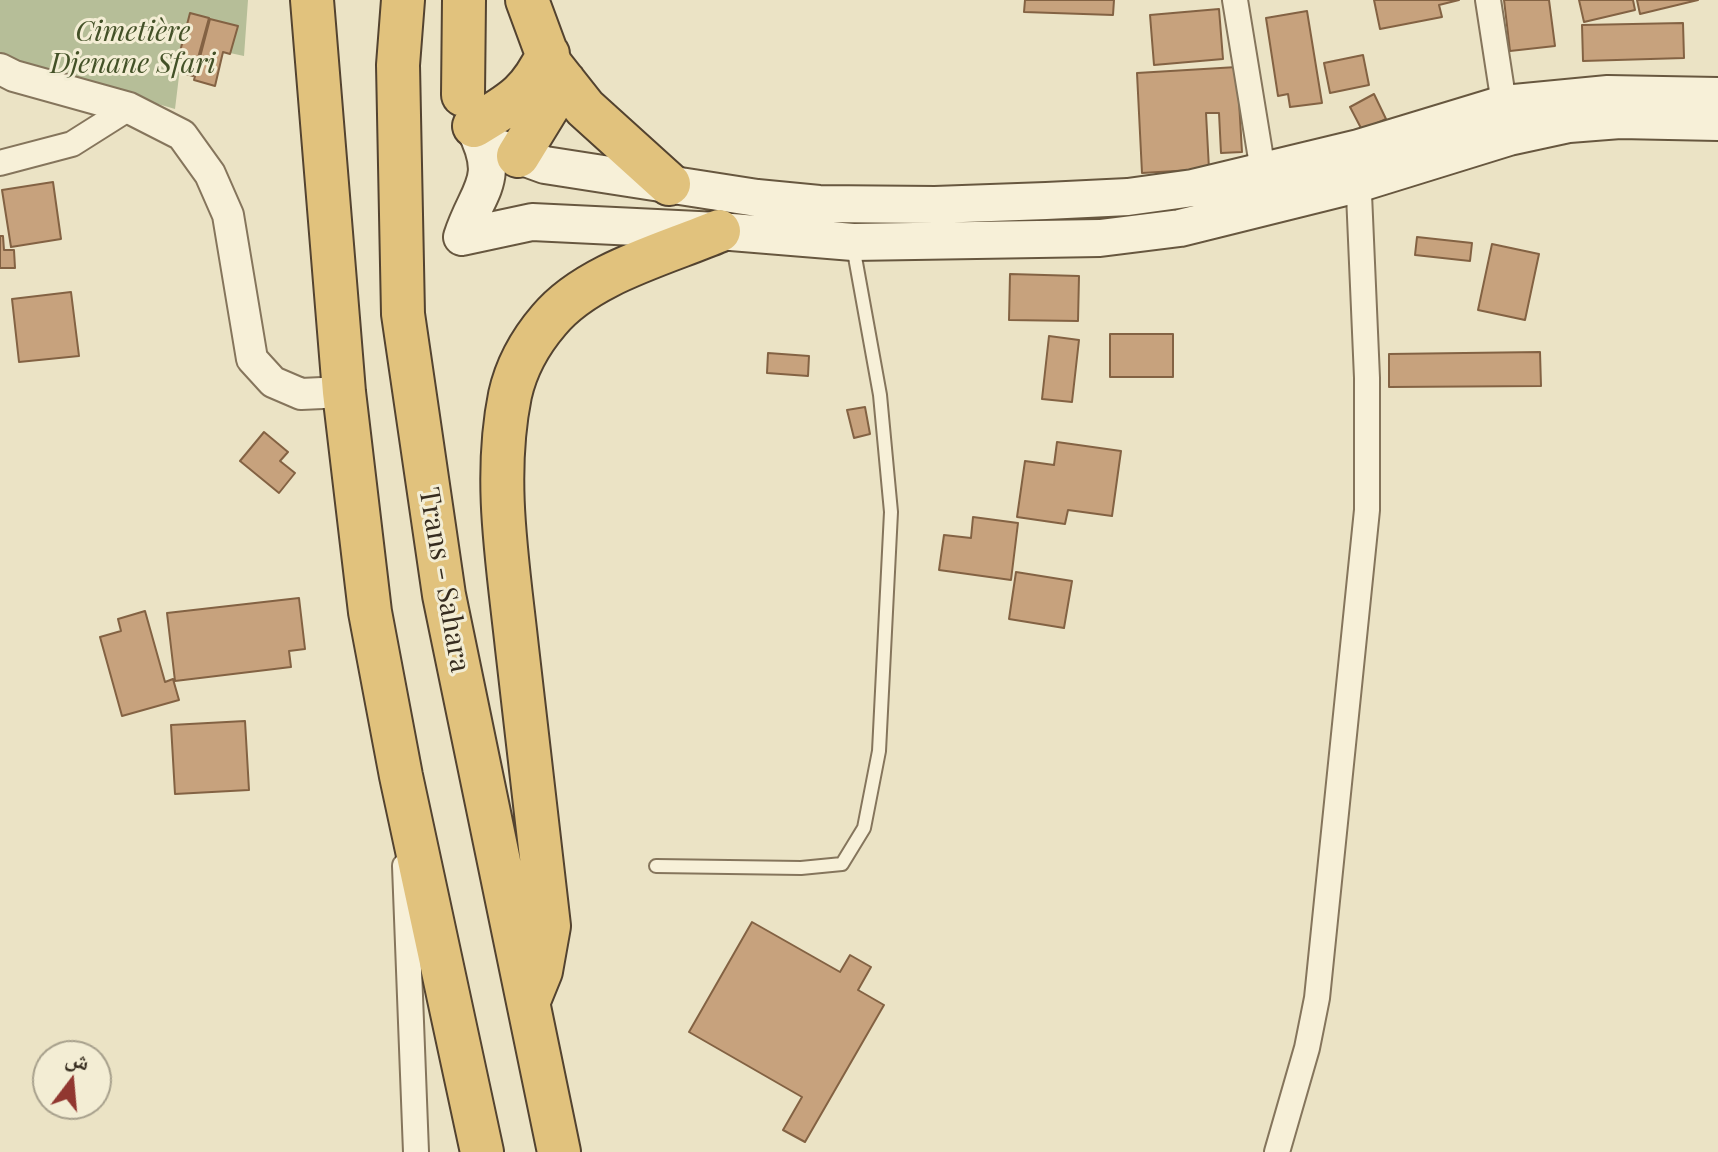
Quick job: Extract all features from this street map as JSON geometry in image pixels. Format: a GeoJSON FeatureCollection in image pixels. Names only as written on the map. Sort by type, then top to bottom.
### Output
{"type":"FeatureCollection","features":[{"type":"Feature","properties":{"kind":"highway"},"geometry":{"type":"LineString","coordinates":[[312,0],[344,392],[370,612],[401,776],[482,1152]]}},
{"type":"Feature","properties":{"kind":"highway","name":"Trans - Sahara"},"geometry":{"type":"LineString","coordinates":[[403,0],[398,65],[403,314],[444,595],[559,1152]]}},
{"type":"Feature","properties":{"kind":"highway"},"geometry":{"type":"LineString","coordinates":[[464,0],[484,130]]}},
{"type":"Feature","properties":{"kind":"highway"},"geometry":{"type":"LineString","coordinates":[[527,0],[556,68],[585,108],[669,184]]}},
{"type":"Feature","properties":{"kind":"highway"},"geometry":{"type":"LineString","coordinates":[[484,130],[556,68]]}},
{"type":"Feature","properties":{"kind":"highway"},"geometry":{"type":"LineString","coordinates":[[528,1003],[541,971],[549,926],[502,517],[503,444],[511,393],[520,366],[533,342],[549,319],[571,299],[610,274],[719,231]]}},
{"type":"Feature","properties":{"kind":"main road"},"geometry":{"type":"LineString","coordinates":[[484,130],[545,165],[757,198],[819,204],[935,205],[1128,197],[1193,188],[1359,148],[1504,104],[1608,94],[1718,96]]}},
{"type":"Feature","properties":{"kind":"main road"},"geometry":{"type":"LineString","coordinates":[[484,130],[488,176],[462,237],[532,222],[719,231],[853,242],[1131,235],[1180,228],[1357,184],[1509,137],[1569,124],[1620,120],[1718,122]]}},
{"type":"Feature","properties":{"kind":"street"},"geometry":{"type":"LineString","coordinates":[[1235,0],[1263,171]]}},
{"type":"Feature","properties":{"kind":"street"},"geometry":{"type":"LineString","coordinates":[[1488,0],[1504,104]]}},
{"type":"Feature","properties":{"kind":"street"},"geometry":{"type":"LineString","coordinates":[[0,69],[14,76],[129,108],[182,135],[210,174],[228,215],[252,359],[273,382],[301,394],[344,392]]}},
{"type":"Feature","properties":{"kind":"street"},"geometry":{"type":"LineString","coordinates":[[0,163],[72,144],[129,108]]}},
{"type":"Feature","properties":{"kind":"street"},"geometry":{"type":"LineString","coordinates":[[1277,1152],[1307,1048],[1317,998],[1367,510],[1367,378],[1357,184],[1359,148]]}},
{"type":"Feature","properties":{"kind":"street"},"geometry":{"type":"LineString","coordinates":[[401,776],[416,1152]]}},
{"type":"Feature","properties":{"kind":"lane"},"geometry":{"type":"LineString","coordinates":[[656,866],[801,868],[842,864],[864,828],[879,751],[891,512],[880,395],[853,242]]}},
{"type":"Feature","properties":{"kind":"green space","name":"Cimetière Djenane Sfari"},"geometry":{"type":"Polygon","coordinates":[[[0,0],[248,0],[244,56],[183,43],[175,109],[0,58],[0,0]]]}},
{"type":"Feature","properties":{"kind":"building"},"geometry":{"type":"Polygon","coordinates":[[[1025,0],[1114,0],[1113,15],[1024,12],[1025,0]]]}},
{"type":"Feature","properties":{"kind":"building"},"geometry":{"type":"Polygon","coordinates":[[[1374,0],[1459,0],[1439,5],[1442,17],[1380,29],[1374,0]]]}},
{"type":"Feature","properties":{"kind":"building"},"geometry":{"type":"Polygon","coordinates":[[[1504,0],[1549,0],[1555,46],[1510,51],[1504,0]]]}},
{"type":"Feature","properties":{"kind":"building"},"geometry":{"type":"Polygon","coordinates":[[[1579,0],[1633,0],[1635,10],[1584,22],[1579,0]]]}},
{"type":"Feature","properties":{"kind":"building"},"geometry":{"type":"Polygon","coordinates":[[[1637,0],[1698,0],[1640,14],[1637,0]]]}},
{"type":"Feature","properties":{"kind":"building"},"geometry":{"type":"Polygon","coordinates":[[[1219,9],[1223,59],[1154,65],[1150,15],[1219,9]]]}},
{"type":"Feature","properties":{"kind":"building"},"geometry":{"type":"Polygon","coordinates":[[[1307,11],[1322,103],[1290,107],[1288,94],[1278,96],[1266,18],[1307,11]]]}},
{"type":"Feature","properties":{"kind":"building"},"geometry":{"type":"Polygon","coordinates":[[[190,13],[209,18],[193,76],[175,71],[190,13]]]}},
{"type":"Feature","properties":{"kind":"building"},"geometry":{"type":"Polygon","coordinates":[[[210,19],[238,26],[230,54],[223,52],[215,86],[194,80],[210,19]]]}},
{"type":"Feature","properties":{"kind":"building"},"geometry":{"type":"Polygon","coordinates":[[[1683,23],[1684,58],[1583,61],[1582,25],[1683,23]]]}},
{"type":"Feature","properties":{"kind":"building"},"geometry":{"type":"Polygon","coordinates":[[[1363,55],[1369,85],[1330,93],[1324,63],[1363,55]]]}},
{"type":"Feature","properties":{"kind":"building"},"geometry":{"type":"Polygon","coordinates":[[[1237,67],[1242,152],[1221,153],[1219,113],[1206,113],[1209,169],[1142,173],[1137,73],[1237,67]]]}},
{"type":"Feature","properties":{"kind":"building"},"geometry":{"type":"Polygon","coordinates":[[[1374,94],[1386,119],[1362,130],[1350,107],[1374,94]]]}},
{"type":"Feature","properties":{"kind":"building"},"geometry":{"type":"Polygon","coordinates":[[[53,182],[61,239],[11,247],[2,190],[53,182]]]}},
{"type":"Feature","properties":{"kind":"building"},"geometry":{"type":"Polygon","coordinates":[[[0,236],[3,236],[4,250],[14,250],[15,268],[0,268],[0,236]]]}},
{"type":"Feature","properties":{"kind":"building"},"geometry":{"type":"Polygon","coordinates":[[[1417,237],[1472,243],[1470,261],[1415,255],[1417,237]]]}},
{"type":"Feature","properties":{"kind":"building"},"geometry":{"type":"Polygon","coordinates":[[[1492,244],[1539,254],[1525,320],[1478,310],[1492,244]]]}},
{"type":"Feature","properties":{"kind":"building"},"geometry":{"type":"Polygon","coordinates":[[[1010,274],[1079,276],[1078,321],[1009,320],[1010,274]]]}},
{"type":"Feature","properties":{"kind":"building"},"geometry":{"type":"Polygon","coordinates":[[[71,292],[79,356],[19,362],[12,299],[71,292]]]}},
{"type":"Feature","properties":{"kind":"building"},"geometry":{"type":"Polygon","coordinates":[[[1110,334],[1173,334],[1173,377],[1110,377],[1110,334]]]}},
{"type":"Feature","properties":{"kind":"building"},"geometry":{"type":"Polygon","coordinates":[[[1049,336],[1079,340],[1072,402],[1042,399],[1049,336]]]}},
{"type":"Feature","properties":{"kind":"building"},"geometry":{"type":"Polygon","coordinates":[[[1540,352],[1541,386],[1389,387],[1389,354],[1540,352]]]}},
{"type":"Feature","properties":{"kind":"building"},"geometry":{"type":"Polygon","coordinates":[[[768,353],[809,356],[808,376],[767,373],[768,353]]]}},
{"type":"Feature","properties":{"kind":"building"},"geometry":{"type":"Polygon","coordinates":[[[865,407],[870,434],[854,438],[847,410],[865,407]]]}},
{"type":"Feature","properties":{"kind":"building"},"geometry":{"type":"Polygon","coordinates":[[[264,432],[288,452],[280,461],[295,473],[279,493],[240,461],[264,432]]]}},
{"type":"Feature","properties":{"kind":"building"},"geometry":{"type":"Polygon","coordinates":[[[1057,442],[1121,451],[1112,516],[1068,510],[1065,524],[1017,517],[1025,461],[1054,465],[1057,442]]]}},
{"type":"Feature","properties":{"kind":"building"},"geometry":{"type":"Polygon","coordinates":[[[973,517],[1018,523],[1011,580],[939,570],[944,535],[971,538],[973,517]]]}},
{"type":"Feature","properties":{"kind":"building"},"geometry":{"type":"Polygon","coordinates":[[[1016,572],[1072,581],[1064,628],[1009,619],[1016,572]]]}},
{"type":"Feature","properties":{"kind":"building"},"geometry":{"type":"Polygon","coordinates":[[[299,598],[305,649],[289,651],[291,667],[175,681],[167,613],[299,598]]]}},
{"type":"Feature","properties":{"kind":"building"},"geometry":{"type":"Polygon","coordinates":[[[145,611],[165,682],[173,679],[179,700],[122,716],[100,637],[121,631],[118,619],[145,611]]]}},
{"type":"Feature","properties":{"kind":"building"},"geometry":{"type":"Polygon","coordinates":[[[245,721],[249,790],[175,794],[171,725],[245,721]]]}},
{"type":"Feature","properties":{"kind":"building"},"geometry":{"type":"Polygon","coordinates":[[[752,922],[840,972],[850,955],[871,967],[858,990],[884,1005],[805,1142],[783,1130],[802,1097],[689,1032],[752,922]]]}}]}
